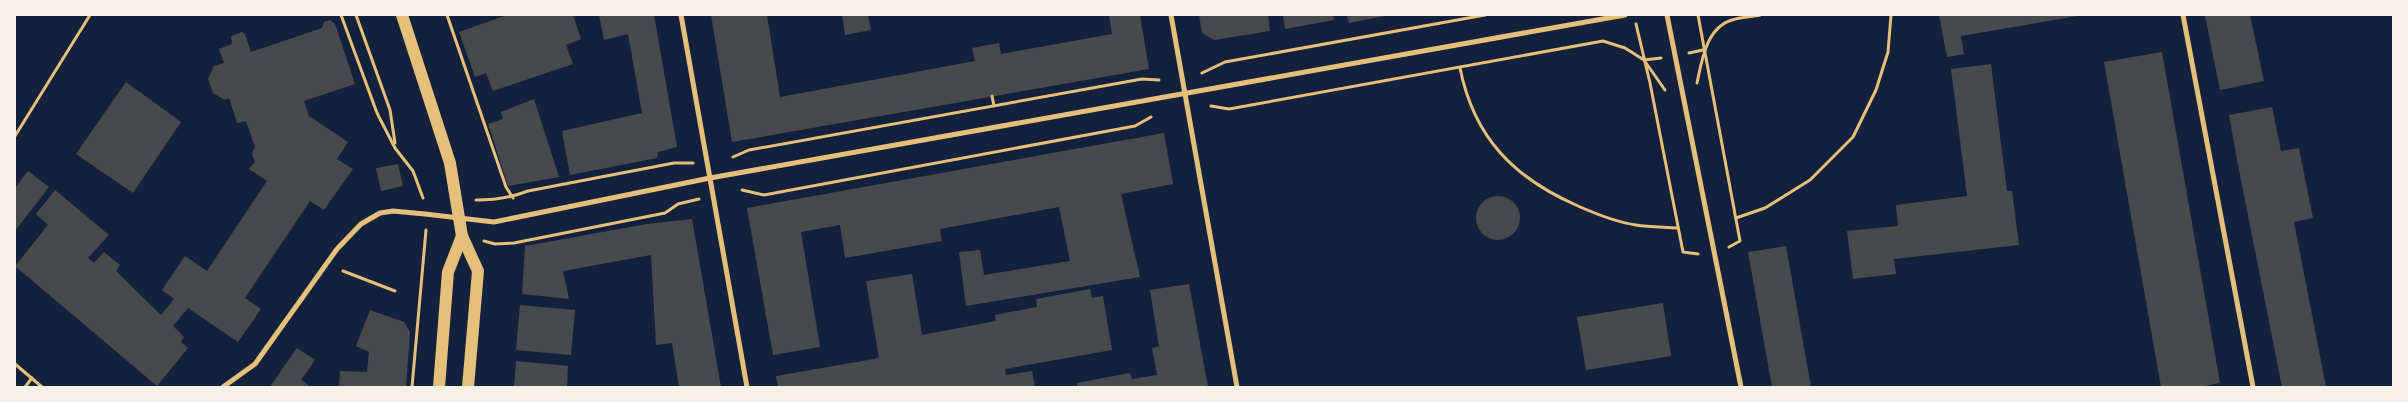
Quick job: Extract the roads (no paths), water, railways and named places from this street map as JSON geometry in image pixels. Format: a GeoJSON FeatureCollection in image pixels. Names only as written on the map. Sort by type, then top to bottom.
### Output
{"type":"FeatureCollection","features":[{"type":"Feature","properties":{"kind":"main road"},"geometry":{"type":"LineString","coordinates":[[402,15],[450,163],[461,218],[462,236],[478,271],[468,387]]}},
{"type":"Feature","properties":{"kind":"main road"},"geometry":{"type":"LineString","coordinates":[[439,387],[448,272],[462,236]]}},
{"type":"Feature","properties":{"kind":"street"},"geometry":{"type":"LineString","coordinates":[[682,15],[747,387]]}},
{"type":"Feature","properties":{"kind":"street"},"geometry":{"type":"LineString","coordinates":[[1171,15],[1237,387]]}},
{"type":"Feature","properties":{"kind":"street"},"geometry":{"type":"LineString","coordinates":[[223,387],[255,364],[337,249],[360,224],[380,213],[393,211],[494,222],[710,178],[1625,15]]}},
{"type":"Feature","properties":{"kind":"street"},"geometry":{"type":"LineString","coordinates":[[1668,15],[1741,387]]}},
{"type":"Feature","properties":{"kind":"street"},"geometry":{"type":"LineString","coordinates":[[2182,15],[2253,387]]}}]}
